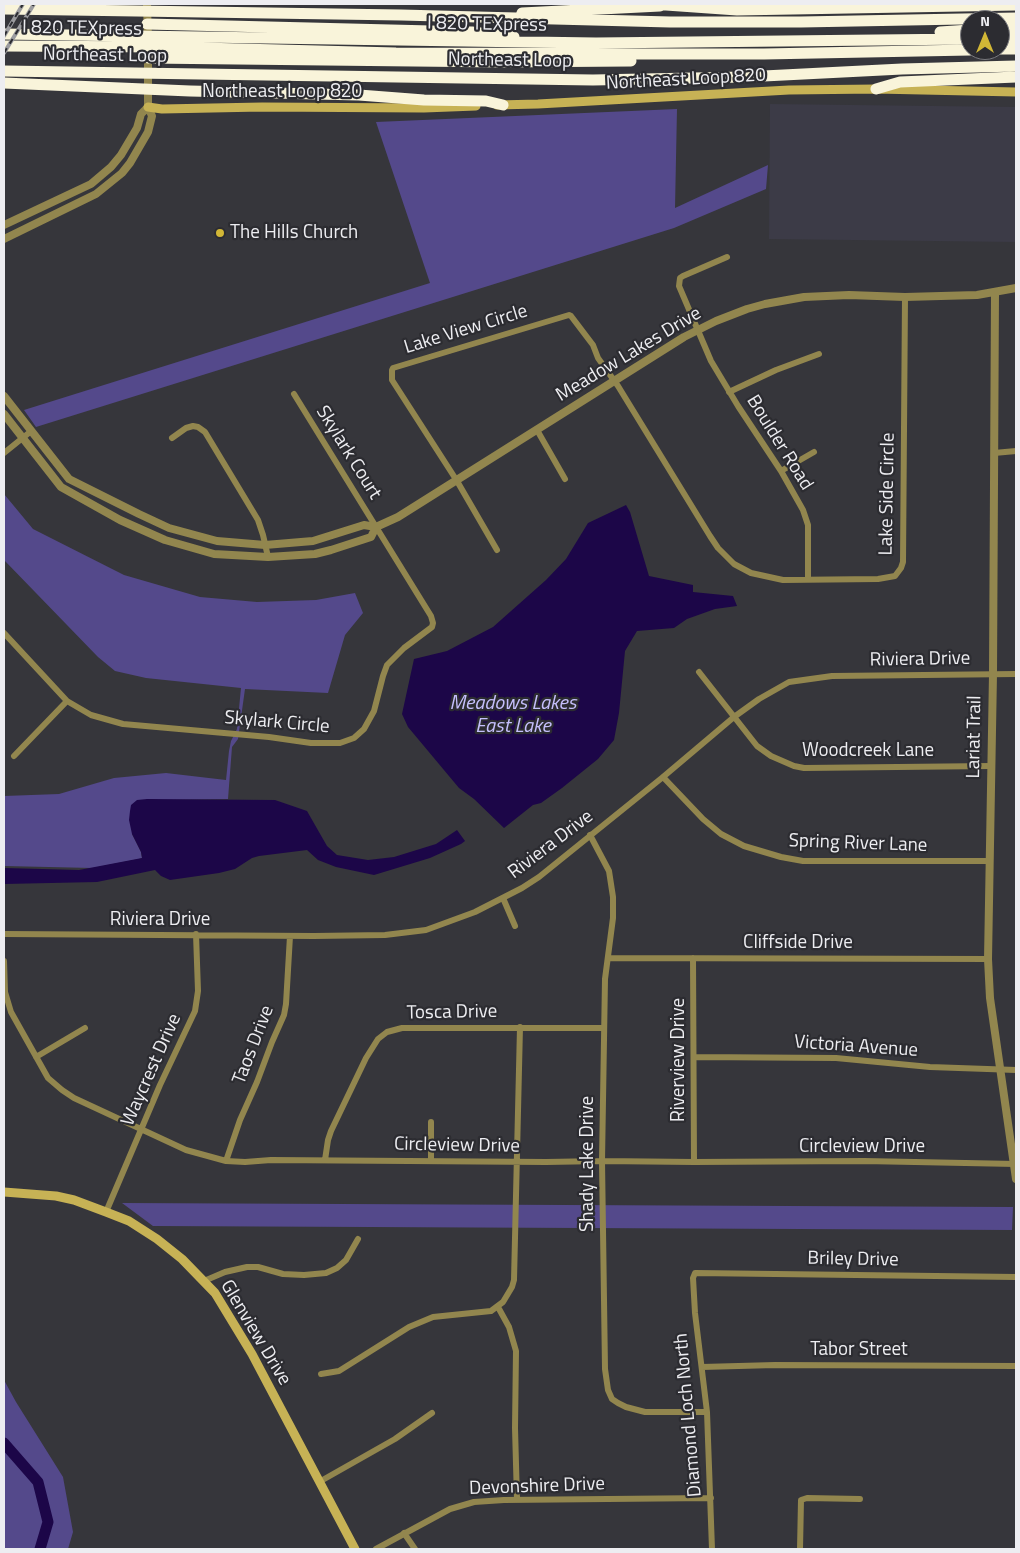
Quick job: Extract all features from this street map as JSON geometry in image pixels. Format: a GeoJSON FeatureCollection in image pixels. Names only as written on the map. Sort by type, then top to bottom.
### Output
{"type":"FeatureCollection","features":[{"type":"Feature","properties":{"kind":"highway"},"geometry":{"type":"LineString","coordinates":[[652,4],[737,10],[1016,5]]}},
{"type":"Feature","properties":{"kind":"highway"},"geometry":{"type":"LineString","coordinates":[[486,17],[529,12],[692,4]]}},
{"type":"Feature","properties":{"kind":"highway"},"geometry":{"type":"LineString","coordinates":[[4,9],[670,22],[1016,18]]}},
{"type":"Feature","properties":{"kind":"highway"},"geometry":{"type":"LineString","coordinates":[[148,24],[472,32],[502,35],[538,43]]}},
{"type":"Feature","properties":{"kind":"highway"},"geometry":{"type":"LineString","coordinates":[[896,40],[960,31]]}},
{"type":"Feature","properties":{"kind":"highway","name":"I 820 TEXpress"},"geometry":{"type":"LineString","coordinates":[[4,34],[538,43],[960,39]]}},
{"type":"Feature","properties":{"kind":"highway","name":"I 820 TEXpress"},"geometry":{"type":"LineString","coordinates":[[4,46],[396,52],[717,54],[960,50]]}},
{"type":"Feature","properties":{"kind":"highway"},"geometry":{"type":"LineString","coordinates":[[148,58],[502,62],[698,60],[717,54]]}},
{"type":"Feature","properties":{"kind":"highway","name":"Northeast Loop"},"geometry":{"type":"LineString","coordinates":[[4,71],[593,80],[734,77],[1016,66]]}},
{"type":"Feature","properties":{"kind":"highway"},"geometry":{"type":"LineString","coordinates":[[876,89],[900,82],[1016,78]]}},
{"type":"Feature","properties":{"kind":"highway"},"geometry":{"type":"LineString","coordinates":[[4,83],[190,91],[360,95],[424,100],[486,101],[503,105]]}},
{"type":"Feature","properties":{"kind":"main road","name":"Northeast Loop 820"},"geometry":{"type":"LineString","coordinates":[[148,107],[162,109],[262,107],[424,108],[547,104],[770,91],[876,89],[1016,92]]}},
{"type":"Feature","properties":{"kind":"main road","name":"Glenview Drive"},"geometry":{"type":"LineString","coordinates":[[4,1192],[56,1196],[74,1200],[130,1221],[182,1259],[204,1281],[215,1294],[252,1354],[356,1549]]}},
{"type":"Feature","properties":{"kind":"street"},"geometry":{"type":"LineString","coordinates":[[4,239],[96,194],[122,174],[130,163],[148,132],[152,116],[148,107],[147,4]]}},
{"type":"Feature","properties":{"kind":"street"},"geometry":{"type":"LineString","coordinates":[[4,225],[91,184],[111,167],[121,155],[137,128],[141,114],[148,107]]}},
{"type":"Feature","properties":{"kind":"street","name":"Boulder Road"},"geometry":{"type":"LineString","coordinates":[[727,257],[680,278],[679,286],[711,361],[781,471],[803,510],[808,525],[808,579]]}},
{"type":"Feature","properties":{"kind":"street","name":"Meadow Lakes Drive"},"geometry":{"type":"LineString","coordinates":[[4,396],[69,480],[104,498],[169,528],[217,541],[265,544],[313,541],[364,525],[376,527],[398,517],[697,330],[747,309],[804,297],[977,295],[1016,288]]}},
{"type":"Feature","properties":{"kind":"street","name":"Lariat Trail"},"geometry":{"type":"LineString","coordinates":[[995,293],[993,674],[988,959],[990,998],[1016,1179]]}},
{"type":"Feature","properties":{"kind":"street","name":"Lake Side Circle"},"geometry":{"type":"LineString","coordinates":[[614,381],[718,548],[734,564],[750,573],[783,580],[878,579],[895,576],[903,562],[905,297]]}},
{"type":"Feature","properties":{"kind":"street","name":"Lake View Circle"},"geometry":{"type":"LineString","coordinates":[[456,481],[392,380],[393,368],[569,315],[592,345],[598,358],[614,381]]}},
{"type":"Feature","properties":{"kind":"street"},"geometry":{"type":"LineString","coordinates":[[729,392],[776,370],[819,354]]}},
{"type":"Feature","properties":{"kind":"street","name":"Skylark Court"},"geometry":{"type":"LineString","coordinates":[[294,394],[376,527]]}},
{"type":"Feature","properties":{"kind":"street","name":"Meadow Lakes Drive"},"geometry":{"type":"LineString","coordinates":[[4,414],[61,487],[120,520],[165,540],[214,554],[268,557],[315,554],[331,550],[370,538],[376,527]]}},
{"type":"Feature","properties":{"kind":"street"},"geometry":{"type":"LineString","coordinates":[[172,438],[186,428],[193,426],[205,432],[258,520],[268,557]]}},
{"type":"Feature","properties":{"kind":"street"},"geometry":{"type":"LineString","coordinates":[[537,430],[565,479]]}},
{"type":"Feature","properties":{"kind":"street"},"geometry":{"type":"LineString","coordinates":[[4,453],[30,432]]}},
{"type":"Feature","properties":{"kind":"street"},"geometry":{"type":"LineString","coordinates":[[994,453],[1016,451]]}},
{"type":"Feature","properties":{"kind":"street"},"geometry":{"type":"LineString","coordinates":[[781,471],[814,452]]}},
{"type":"Feature","properties":{"kind":"street"},"geometry":{"type":"LineString","coordinates":[[456,481],[497,550]]}},
{"type":"Feature","properties":{"kind":"street","name":"Skylark Circle"},"geometry":{"type":"LineString","coordinates":[[4,633],[68,701],[91,715],[124,724],[269,737],[311,743],[340,743],[354,738],[364,729],[374,710],[382,676],[388,665],[404,648],[432,627],[433,623],[431,616],[376,527]]}},
{"type":"Feature","properties":{"kind":"street","name":"Woodcreek Lane"},"geometry":{"type":"LineString","coordinates":[[699,672],[757,746],[771,756],[804,768],[991,766]]}},
{"type":"Feature","properties":{"kind":"street","name":"Riviera Drive"},"geometry":{"type":"LineString","coordinates":[[4,934],[290,936],[408,933],[441,925],[475,912],[539,877],[734,717],[771,691],[789,682],[832,676],[1016,674]]}},
{"type":"Feature","properties":{"kind":"street"},"geometry":{"type":"LineString","coordinates":[[14,756],[68,701]]}},
{"type":"Feature","properties":{"kind":"street","name":"Spring River Lane"},"geometry":{"type":"LineString","coordinates":[[663,777],[721,834],[744,846],[774,856],[803,861],[989,861]]}},
{"type":"Feature","properties":{"kind":"street","name":"Shady Lake Drive"},"geometry":{"type":"LineString","coordinates":[[590,835],[604,859],[611,881],[614,918],[605,979],[603,1028],[602,1160],[605,1369],[608,1393],[612,1399],[626,1407],[645,1412],[707,1412]]}},
{"type":"Feature","properties":{"kind":"street"},"geometry":{"type":"LineString","coordinates":[[503,898],[515,926]]}},
{"type":"Feature","properties":{"kind":"street","name":"Waycrest Drive"},"geometry":{"type":"LineString","coordinates":[[106,1212],[141,1129],[195,1011],[198,991],[196,934]]}},
{"type":"Feature","properties":{"kind":"street","name":"Taos Drive"},"geometry":{"type":"LineString","coordinates":[[226,1161],[240,1120],[258,1082],[284,1015],[290,936]]}},
{"type":"Feature","properties":{"kind":"street","name":"Cliffside Drive"},"geometry":{"type":"LineString","coordinates":[[608,958],[988,959]]}},
{"type":"Feature","properties":{"kind":"street","name":"Riverview Drive"},"geometry":{"type":"LineString","coordinates":[[693,958],[694,1162]]}},
{"type":"Feature","properties":{"kind":"street","name":"Circleview Drive"},"geometry":{"type":"LineString","coordinates":[[4,961],[5,992],[8,1003],[48,1078],[74,1098],[186,1150],[226,1161],[517,1162],[602,1160],[694,1162],[864,1161],[1015,1164]]}},
{"type":"Feature","properties":{"kind":"street"},"geometry":{"type":"LineString","coordinates":[[321,1374],[339,1371],[409,1327],[433,1317],[481,1313],[498,1307],[503,1302],[514,1280],[520,1027]]}},
{"type":"Feature","properties":{"kind":"street"},"geometry":{"type":"LineString","coordinates":[[36,1057],[85,1028]]}},
{"type":"Feature","properties":{"kind":"street","name":"Tosca Drive"},"geometry":{"type":"LineString","coordinates":[[325,1160],[331,1130],[366,1058],[378,1039],[387,1032],[402,1028],[603,1028]]}},
{"type":"Feature","properties":{"kind":"street","name":"Victoria Avenue"},"geometry":{"type":"LineString","coordinates":[[694,1057],[836,1058],[930,1067],[1016,1070]]}},
{"type":"Feature","properties":{"kind":"street"},"geometry":{"type":"LineString","coordinates":[[430,1122],[430,1161]]}},
{"type":"Feature","properties":{"kind":"street"},"geometry":{"type":"LineString","coordinates":[[204,1281],[230,1270],[247,1267],[258,1267],[283,1274],[326,1273],[337,1268],[346,1260],[358,1238]]}},
{"type":"Feature","properties":{"kind":"street","name":"Briley Drive"},"geometry":{"type":"LineString","coordinates":[[693,1278],[695,1273],[1016,1277]]}},
{"type":"Feature","properties":{"kind":"street","name":"Diamond Loch North"},"geometry":{"type":"LineString","coordinates":[[693,1278],[697,1337],[707,1412],[712,1549]]}},
{"type":"Feature","properties":{"kind":"street"},"geometry":{"type":"LineString","coordinates":[[498,1307],[509,1327],[516,1351],[515,1428],[517,1500]]}},
{"type":"Feature","properties":{"kind":"street","name":"Tabor Street"},"geometry":{"type":"LineString","coordinates":[[702,1367],[775,1365],[1016,1366]]}},
{"type":"Feature","properties":{"kind":"street"},"geometry":{"type":"LineString","coordinates":[[319,1482],[395,1439],[432,1413]]}},
{"type":"Feature","properties":{"kind":"street","name":"Devonshire Drive"},"geometry":{"type":"LineString","coordinates":[[376,1549],[458,1505],[474,1502],[711,1498]]}},
{"type":"Feature","properties":{"kind":"street"},"geometry":{"type":"LineString","coordinates":[[800,1549],[801,1500],[807,1498],[860,1499]]}},
{"type":"Feature","properties":{"kind":"street"},"geometry":{"type":"LineString","coordinates":[[404,1533],[415,1549]]}},
{"type":"Feature","properties":{"kind":"shaded area"},"geometry":{"type":"Polygon","coordinates":[[[770,104],[1016,107],[1016,242],[769,239],[770,104]]]}},
{"type":"Feature","properties":{"kind":"shaded area"},"geometry":{"type":"Polygon","coordinates":[[[677,109],[675,208],[768,165],[766,189],[674,228],[36,427],[24,410],[430,283],[376,122],[677,109]]]}},
{"type":"Feature","properties":{"kind":"shaded area"},"geometry":{"type":"Polygon","coordinates":[[[4,494],[33,529],[124,575],[200,597],[257,602],[316,600],[355,593],[363,613],[345,635],[328,693],[245,689],[238,739],[232,747],[228,799],[147,799],[132,834],[142,858],[93,868],[4,866],[4,796],[59,794],[114,778],[166,773],[226,780],[231,741],[237,729],[241,688],[146,678],[115,671],[98,657],[4,560],[4,494]]]}},
{"type":"Feature","properties":{"kind":"shaded area"},"geometry":{"type":"Polygon","coordinates":[[[122,1203],[1013,1207],[1012,1230],[153,1226],[122,1203]]]}},
{"type":"Feature","properties":{"kind":"shaded area"},"geometry":{"type":"Polygon","coordinates":[[[4,1380],[63,1477],[73,1532],[68,1549],[4,1549],[4,1380]]]}},
{"type":"Feature","properties":{"kind":"water","name":"Meadows Lakes East Lake"},"geometry":{"type":"Polygon","coordinates":[[[626,505],[630,512],[649,576],[693,585],[693,592],[733,596],[737,606],[715,609],[687,619],[674,628],[637,631],[625,651],[619,713],[614,740],[598,759],[562,788],[541,803],[533,805],[504,828],[474,799],[459,788],[408,727],[402,714],[414,659],[447,651],[493,627],[546,580],[566,559],[588,523],[626,505]]]}},
{"type":"Feature","properties":{"kind":"water"},"geometry":{"type":"Polygon","coordinates":[[[137,800],[275,800],[307,811],[327,846],[337,855],[368,860],[394,857],[436,844],[457,830],[465,841],[430,858],[374,875],[336,867],[318,860],[307,850],[259,856],[252,858],[235,869],[170,880],[161,876],[155,870],[97,882],[4,884],[4,868],[79,870],[142,858],[132,834],[129,820],[131,805],[137,800]]]}},
{"type":"Feature","properties":{"kind":"waterway"},"geometry":{"type":"LineString","coordinates":[[4,1443],[38,1482],[48,1522],[40,1549]]}},
{"type":"Feature","properties":{"kind":"railway"},"geometry":{"type":"LineString","coordinates":[[4,36],[23,4]]}},
{"type":"Feature","properties":{"kind":"railway"},"geometry":{"type":"LineString","coordinates":[[4,53],[34,4]]}},
{"type":"Feature","properties":{"kind":"place","name":"The Hills Church"},"geometry":{"type":"Point","coordinates":[220,233]}}]}
